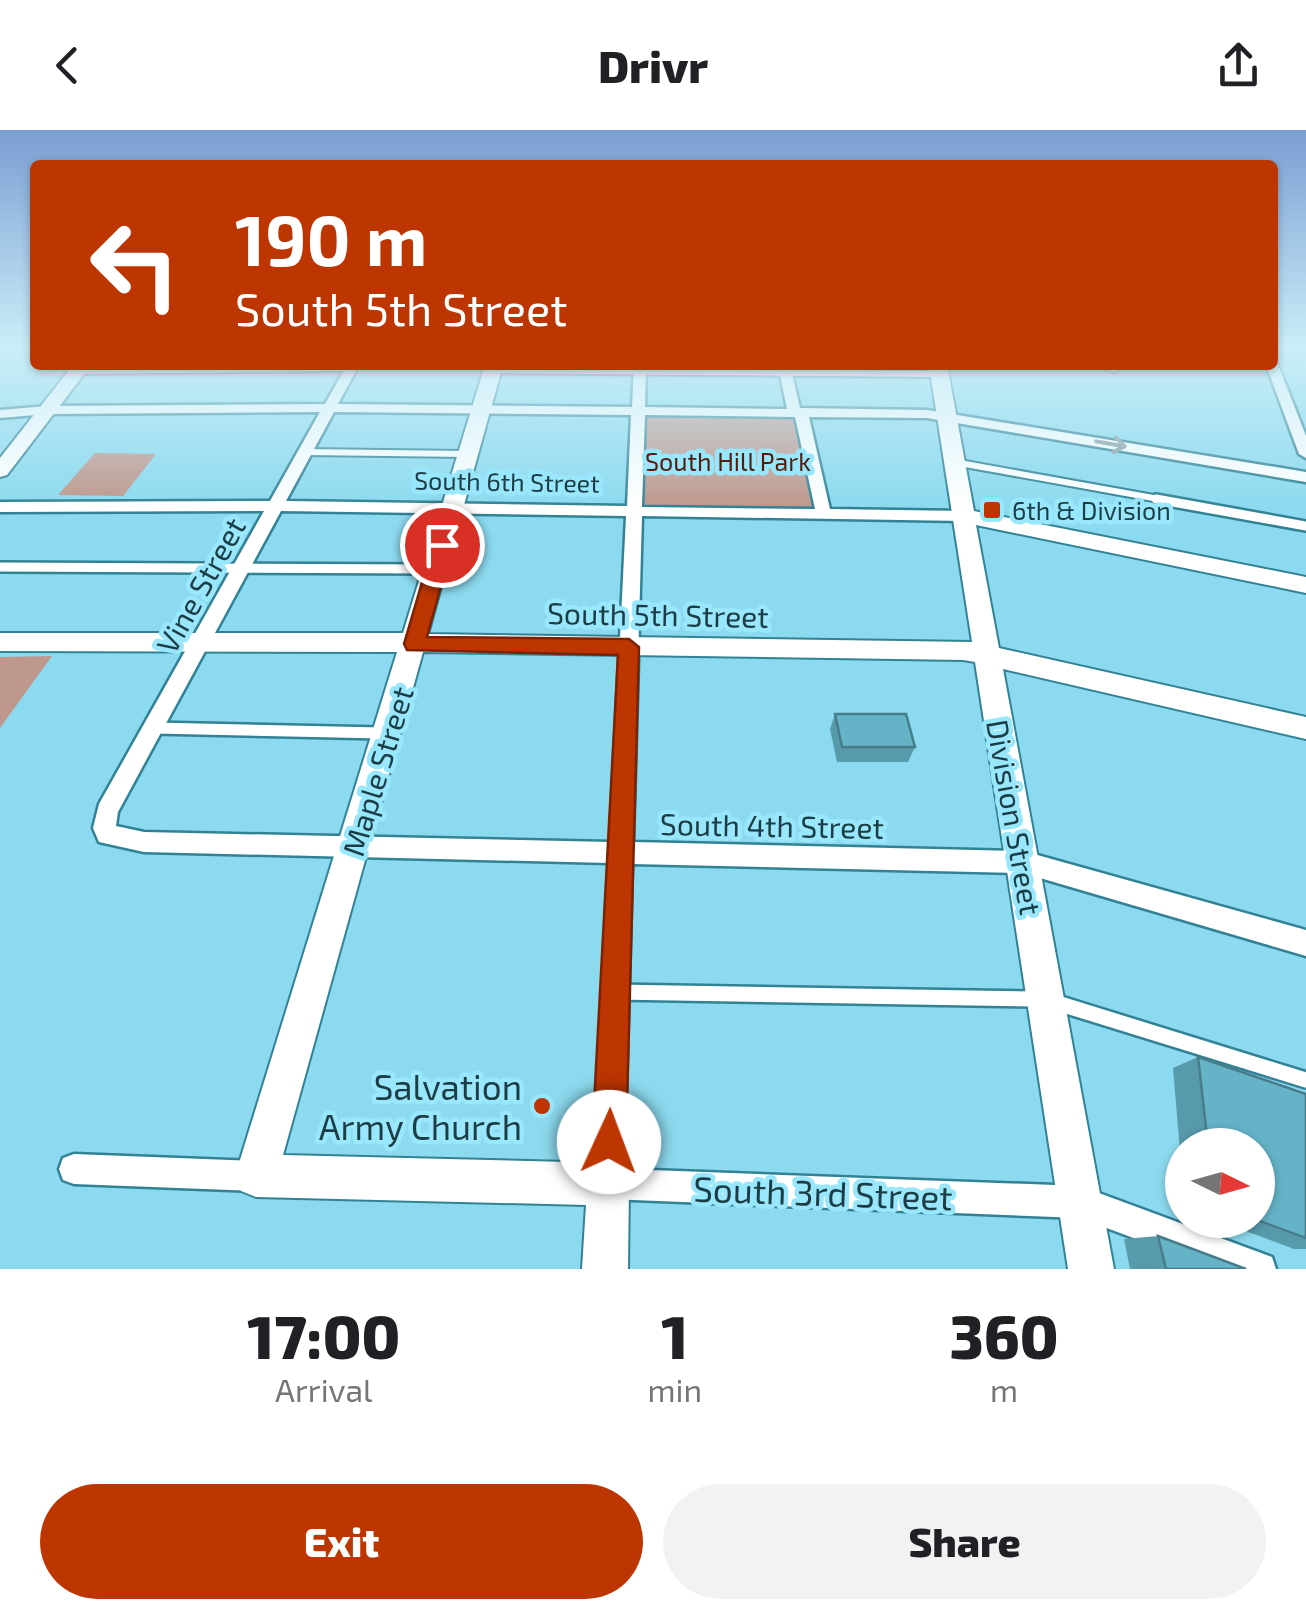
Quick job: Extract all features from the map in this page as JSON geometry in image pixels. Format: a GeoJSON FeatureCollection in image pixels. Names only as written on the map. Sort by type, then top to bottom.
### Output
{"type":"FeatureCollection","features":[{"type":"Feature","properties":{"kind":"street"},"geometry":{"type":"LineString","coordinates":[[4,462],[55,401]]}},
{"type":"Feature","properties":{"kind":"street","name":"Vine Street"},"geometry":{"type":"LineString","coordinates":[[107,835],[107,811],[334,401]]}},
{"type":"Feature","properties":{"kind":"street","name":"Maple Street"},"geometry":{"type":"LineString","coordinates":[[256,1176],[483,401]]}},
{"type":"Feature","properties":{"kind":"street"},"geometry":{"type":"LineString","coordinates":[[605,1269],[638,401]]}},
{"type":"Feature","properties":{"kind":"street"},"geometry":{"type":"LineString","coordinates":[[795,401],[823,512]]}},
{"type":"Feature","properties":{"kind":"street","name":"Division Street"},"geometry":{"type":"LineString","coordinates":[[944,401],[1091,1269]]}},
{"type":"Feature","properties":{"kind":"street"},"geometry":{"type":"LineString","coordinates":[[1286,401],[1306,454]]}},
{"type":"Feature","properties":{"kind":"street"},"geometry":{"type":"LineString","coordinates":[[0,414],[48,410],[330,408],[946,416],[1306,477]]}},
{"type":"Feature","properties":{"kind":"street","name":"South 6th Street"},"geometry":{"type":"LineString","coordinates":[[0,507],[275,506],[963,516],[1306,585]]}},
{"type":"Feature","properties":{"kind":"street","name":"South 5th Street"},"geometry":{"type":"LineString","coordinates":[[0,642],[200,640],[945,649],[987,653],[1306,728]]}},
{"type":"Feature","properties":{"kind":"street","name":"South 4th Street"},"geometry":{"type":"LineString","coordinates":[[107,835],[144,842],[1024,862],[1306,943]]}},
{"type":"Feature","properties":{"kind":"street","name":"South 3rd Street"},"geometry":{"type":"LineString","coordinates":[[74,1169],[1080,1202],[1260,1269]]}},
{"type":"Feature","properties":{"kind":"lane"},"geometry":{"type":"LineString","coordinates":[[305,452],[468,454]]}},
{"type":"Feature","properties":{"kind":"lane"},"geometry":{"type":"LineString","coordinates":[[954,462],[1306,526]]}},
{"type":"Feature","properties":{"kind":"lane"},"geometry":{"type":"LineString","coordinates":[[0,567],[436,569]]}},
{"type":"Feature","properties":{"kind":"lane"},"geometry":{"type":"LineString","coordinates":[[153,728],[388,734]]}},
{"type":"Feature","properties":{"kind":"lane"},"geometry":{"type":"LineString","coordinates":[[614,992],[1046,999],[1306,1080]]}},
{"type":"Feature","properties":{"kind":"green space","name":"South Hill Park"},"geometry":{"type":"Polygon","coordinates":[[[639,410],[801,412],[823,511],[633,510],[639,410]]]}},
{"type":"Feature","properties":{"kind":"green space"},"geometry":{"type":"Polygon","coordinates":[[[95,453],[156,454],[123,496],[58,495],[95,453]]]}},
{"type":"Feature","properties":{"kind":"green space"},"geometry":{"type":"Polygon","coordinates":[[[52,656],[0,728],[0,657],[52,656]]]}},
{"type":"Feature","properties":{"kind":"building"},"geometry":{"type":"Polygon","coordinates":[[[835,714],[906,714],[915,747],[842,747],[835,714]]]}},
{"type":"Feature","properties":{"kind":"building"},"geometry":{"type":"Polygon","coordinates":[[[1198,1057],[1306,1094],[1306,1238],[1275,1227],[1275,1128],[1206,1128],[1198,1057]]]}},
{"type":"Feature","properties":{"kind":"building"},"geometry":{"type":"Polygon","coordinates":[[[1158,1236],[1246,1269],[1166,1269],[1158,1236]]]}},
{"type":"Feature","properties":{"kind":"place","name":"6th & Division"},"geometry":{"type":"Point","coordinates":[992,510]}},
{"type":"Feature","properties":{"kind":"place","name":"Salvation Army Church"},"geometry":{"type":"Point","coordinates":[542,1106]}},
{"type":"Feature","properties":{"kind":"route"},"geometry":{"type":"LineString","coordinates":[[442,545],[414,644],[629,647],[609,1142]]}}]}
